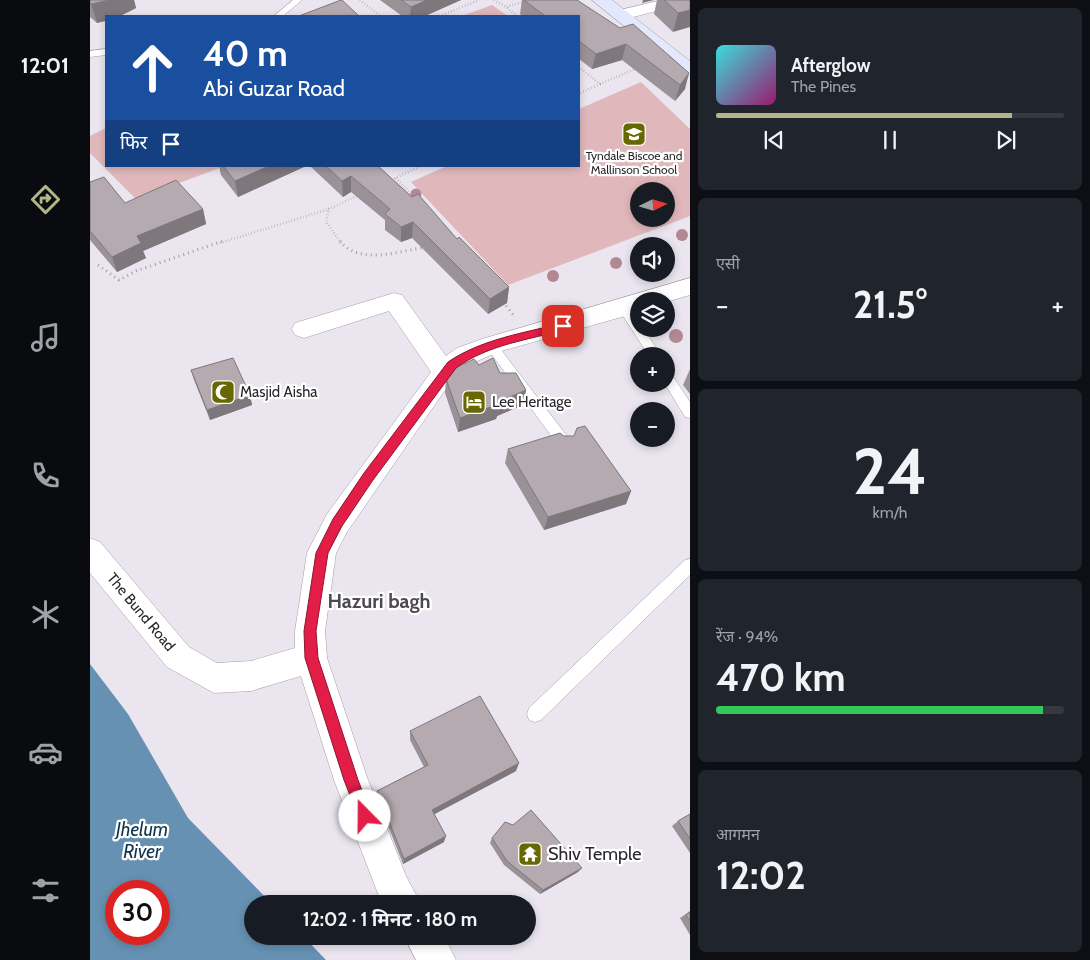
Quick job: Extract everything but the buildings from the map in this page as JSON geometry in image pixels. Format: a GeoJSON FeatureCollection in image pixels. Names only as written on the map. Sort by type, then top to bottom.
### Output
{"type":"FeatureCollection","features":[{"type":"Feature","properties":{"kind":"main road"},"geometry":{"type":"LineString","coordinates":[[604,0],[690,70]]}},
{"type":"Feature","properties":{"kind":"street"},"geometry":{"type":"LineString","coordinates":[[622,15],[683,0]]}},
{"type":"Feature","properties":{"kind":"street"},"geometry":{"type":"LineString","coordinates":[[672,292],[690,286]]}},
{"type":"Feature","properties":{"kind":"street"},"geometry":{"type":"LineString","coordinates":[[304,329],[394,301],[445,373]]}},
{"type":"Feature","properties":{"kind":"street"},"geometry":{"type":"LineString","coordinates":[[397,895],[351,780],[311,658],[310,631],[322,553],[337,523],[368,476],[445,373],[466,355],[491,345],[630,306]]}},
{"type":"Feature","properties":{"kind":"street","name":"The Bund Road"},"geometry":{"type":"LineString","coordinates":[[90,551],[178,657],[214,678],[251,676],[311,658]]}},
{"type":"Feature","properties":{"kind":"street"},"geometry":{"type":"LineString","coordinates":[[428,945],[437,960]]}},
{"type":"Feature","properties":{"kind":"lane"},"geometry":{"type":"LineString","coordinates":[[279,15],[298,0]]}},
{"type":"Feature","properties":{"kind":"lane"},"geometry":{"type":"LineString","coordinates":[[90,54],[105,52]]}},
{"type":"Feature","properties":{"kind":"lane"},"geometry":{"type":"LineString","coordinates":[[491,345],[565,444]]}},
{"type":"Feature","properties":{"kind":"lane"},"geometry":{"type":"LineString","coordinates":[[675,389],[690,413]]}},
{"type":"Feature","properties":{"kind":"lane"},"geometry":{"type":"LineString","coordinates":[[534,714],[690,565]]}},
{"type":"Feature","properties":{"kind":"path"},"geometry":{"type":"LineString","coordinates":[[360,0],[379,15]]}},
{"type":"Feature","properties":{"kind":"path"},"geometry":{"type":"LineString","coordinates":[[442,15],[479,0]]}},
{"type":"Feature","properties":{"kind":"path"},"geometry":{"type":"LineString","coordinates":[[494,0],[516,15]]}},
{"type":"Feature","properties":{"kind":"path"},"geometry":{"type":"LineString","coordinates":[[506,7],[529,0]]}},
{"type":"Feature","properties":{"kind":"path"},"geometry":{"type":"LineString","coordinates":[[580,68],[600,84]]}},
{"type":"Feature","properties":{"kind":"path"},"geometry":{"type":"LineString","coordinates":[[580,94],[635,70],[642,75]]}},
{"type":"Feature","properties":{"kind":"path"},"geometry":{"type":"LineString","coordinates":[[387,182],[419,167]]}},
{"type":"Feature","properties":{"kind":"path"},"geometry":{"type":"LineString","coordinates":[[396,178],[416,199]]}},
{"type":"Feature","properties":{"kind":"path"},"geometry":{"type":"LineString","coordinates":[[98,265],[119,280],[136,271],[227,240],[329,209],[362,193]]}},
{"type":"Feature","properties":{"kind":"path"},"geometry":{"type":"LineString","coordinates":[[329,209],[326,222],[346,249],[370,256],[427,247]]}},
{"type":"Feature","properties":{"kind":"path"},"geometry":{"type":"LineString","coordinates":[[499,296],[530,335]]}},
{"type":"Feature","properties":{"kind":"shaded area"},"geometry":{"type":"Polygon","coordinates":[[[492,5],[507,15],[465,15],[492,5]]]}},
{"type":"Feature","properties":{"kind":"shaded area"},"geometry":{"type":"Polygon","coordinates":[[[641,82],[690,129],[690,216],[675,222],[675,182],[630,182],[630,228],[658,228],[630,237],[630,239],[508,285],[411,182],[445,167],[580,167],[580,109],[641,82]]]}},
{"type":"Feature","properties":{"kind":"shaded area"},"geometry":{"type":"Polygon","coordinates":[[[105,128],[105,167],[222,167],[136,199],[90,153],[90,136],[105,128]]]}},
{"type":"Feature","properties":{"kind":"water","name":"Jhelum River"},"geometry":{"type":"Polygon","coordinates":[[[90,664],[128,714],[188,818],[263,895],[244,895],[244,945],[312,945],[326,960],[90,960],[90,664]]]}},
{"type":"Feature","properties":{"kind":"place","name":"Tyndale Biscoe and Mallinson School"},"geometry":{"type":"Point","coordinates":[634,134]}},
{"type":"Feature","properties":{"kind":"place","name":"Masjid Aisha"},"geometry":{"type":"Point","coordinates":[223,392]}},
{"type":"Feature","properties":{"kind":"place","name":"Lee Heritage"},"geometry":{"type":"Point","coordinates":[474,402]}},
{"type":"Feature","properties":{"kind":"place","name":"Shiv Temple"},"geometry":{"type":"Point","coordinates":[530,854]}},
{"type":"Feature","properties":{"kind":"district","name":"Hazuri bagh"},"geometry":{"type":"Point","coordinates":[379,601]}},
{"type":"Feature","properties":{"kind":"route"},"geometry":{"type":"LineString","coordinates":[[365,816],[351,780],[311,658],[310,631],[322,553],[337,523],[368,476],[434,386],[452,365],[466,355],[491,345],[563,326]]}}]}
